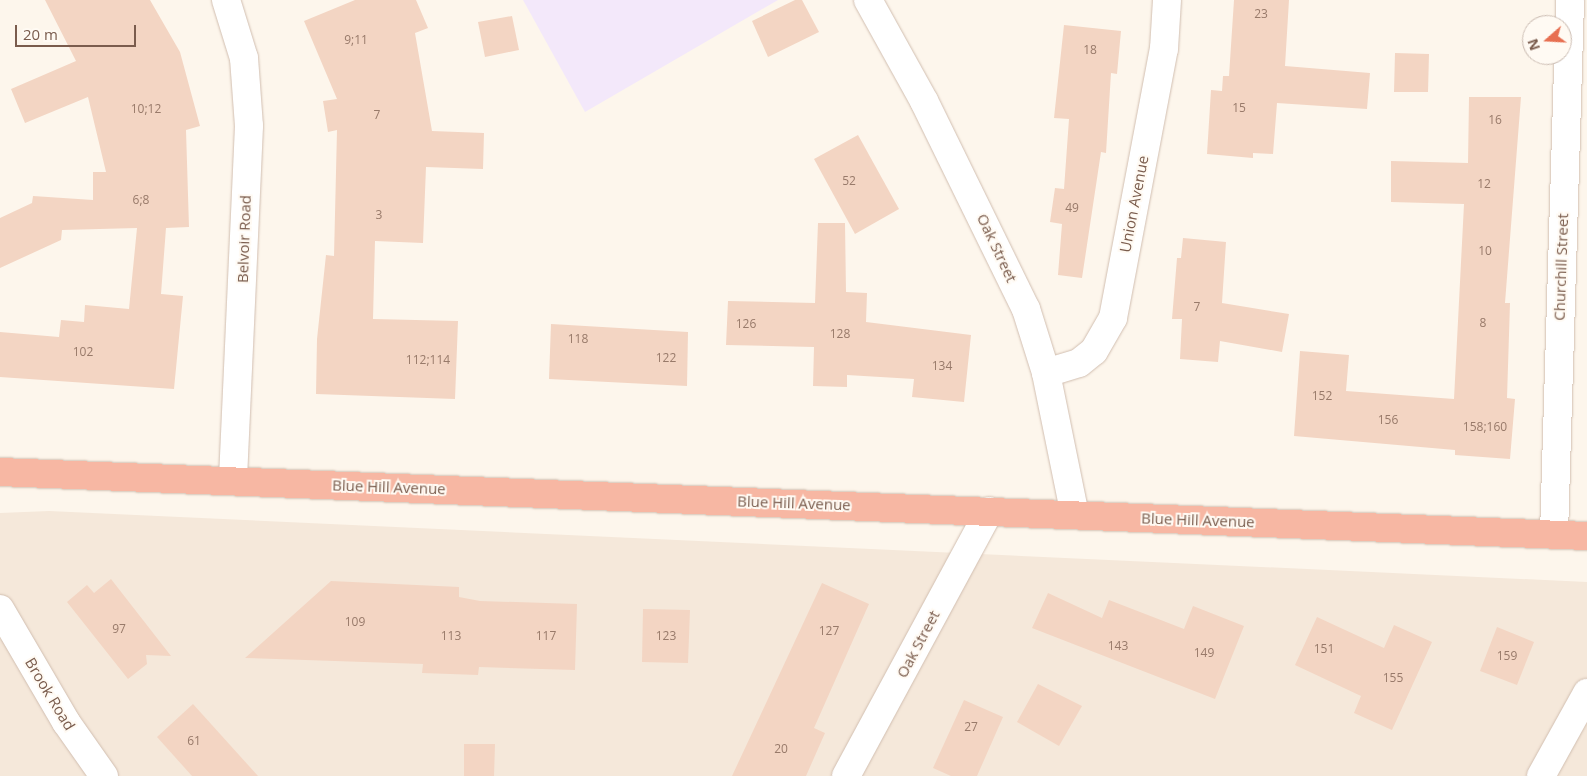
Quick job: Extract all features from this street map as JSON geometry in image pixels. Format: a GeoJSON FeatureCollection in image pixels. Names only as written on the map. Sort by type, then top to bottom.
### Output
{"type":"FeatureCollection","features":[{"type":"Feature","properties":{"kind":"highway","name":"Blue Hill Avenue"},"geometry":{"type":"LineString","coordinates":[[0,472],[1587,536]]}},
{"type":"Feature","properties":{"kind":"street","name":"Belvoir Road"},"geometry":{"type":"LineString","coordinates":[[226,0],[244,58],[249,118],[234,480]]}},
{"type":"Feature","properties":{"kind":"street","name":"Oak Street"},"geometry":{"type":"LineString","coordinates":[[868,0],[924,101],[1001,253],[1026,309],[1046,373],[1075,515]]}},
{"type":"Feature","properties":{"kind":"street","name":"Union Avenue"},"geometry":{"type":"LineString","coordinates":[[1046,373],[1079,363],[1094,351],[1113,318],[1164,49],[1167,0]]}},
{"type":"Feature","properties":{"kind":"street","name":"Churchill Street"},"geometry":{"type":"LineString","coordinates":[[1554,534],[1570,0]]}},
{"type":"Feature","properties":{"kind":"street","name":"Oak Street"},"geometry":{"type":"LineString","coordinates":[[846,776],[989,511]]}},
{"type":"Feature","properties":{"kind":"street","name":"Brook Road"},"geometry":{"type":"LineString","coordinates":[[0,609],[66,722],[104,776]]}},
{"type":"Feature","properties":{"kind":"street"},"geometry":{"type":"LineString","coordinates":[[1541,776],[1587,693]]}},
{"type":"Feature","properties":{"kind":"shaded area"},"geometry":{"type":"Polygon","coordinates":[[[523,0],[778,0],[585,112],[523,0]]]}},
{"type":"Feature","properties":{"kind":"shaded area"},"geometry":{"type":"Polygon","coordinates":[[[49,511],[1587,582],[1587,776],[0,776],[0,513],[49,511]]]}},
{"type":"Feature","properties":{"kind":"building"},"geometry":{"type":"Polygon","coordinates":[[[45,0],[150,0],[180,52],[200,126],[186,130],[189,227],[166,228],[161,294],[183,296],[174,389],[0,377],[0,332],[59,337],[61,320],[84,322],[85,305],[129,309],[137,228],[62,230],[61,240],[0,268],[0,218],[32,203],[33,196],[93,200],[93,172],[106,172],[88,97],[25,123],[11,89],[76,61],[45,0]]]}},
{"type":"Feature","properties":{"kind":"building"},"geometry":{"type":"Polygon","coordinates":[[[355,0],[416,0],[428,28],[415,33],[432,131],[484,133],[483,169],[426,167],[423,243],[375,241],[373,319],[458,321],[455,399],[316,394],[317,339],[326,255],[334,256],[337,130],[328,132],[323,101],[337,99],[304,21],[355,0]]]}},
{"type":"Feature","properties":{"kind":"building"},"geometry":{"type":"Polygon","coordinates":[[[795,0],[802,0],[819,32],[768,57],[752,21],[795,0]]]}},
{"type":"Feature","properties":{"kind":"building"},"geometry":{"type":"Polygon","coordinates":[[[1234,0],[1289,0],[1285,66],[1370,73],[1367,109],[1277,103],[1273,154],[1253,153],[1253,158],[1207,154],[1211,90],[1222,91],[1223,76],[1229,76],[1234,0]]]}},
{"type":"Feature","properties":{"kind":"building"},"geometry":{"type":"Polygon","coordinates":[[[512,16],[519,50],[485,57],[478,22],[512,16]]]}},
{"type":"Feature","properties":{"kind":"building"},"geometry":{"type":"Polygon","coordinates":[[[1064,25],[1121,31],[1117,74],[1111,73],[1106,153],[1101,152],[1082,278],[1058,275],[1062,224],[1050,222],[1055,188],[1064,189],[1069,119],[1054,118],[1064,25]]]}},
{"type":"Feature","properties":{"kind":"building"},"geometry":{"type":"Polygon","coordinates":[[[1395,53],[1429,54],[1428,92],[1394,92],[1395,53]]]}},
{"type":"Feature","properties":{"kind":"building"},"geometry":{"type":"Polygon","coordinates":[[[1469,97],[1521,97],[1505,303],[1510,303],[1507,398],[1515,399],[1510,459],[1455,455],[1455,450],[1294,436],[1300,351],[1349,355],[1346,391],[1454,399],[1464,204],[1391,202],[1391,161],[1468,163],[1469,97]]]}},
{"type":"Feature","properties":{"kind":"building"},"geometry":{"type":"Polygon","coordinates":[[[858,135],[899,209],[855,234],[814,159],[858,135]]]}},
{"type":"Feature","properties":{"kind":"building"},"geometry":{"type":"Polygon","coordinates":[[[818,223],[845,223],[846,292],[867,293],[866,322],[971,335],[964,402],[912,397],[914,379],[847,375],[847,387],[813,386],[814,347],[726,345],[728,301],[815,303],[818,223]]]}},
{"type":"Feature","properties":{"kind":"building"},"geometry":{"type":"Polygon","coordinates":[[[1183,238],[1226,242],[1222,303],[1289,314],[1282,352],[1220,341],[1218,362],[1180,359],[1182,319],[1172,319],[1177,258],[1181,258],[1183,238]]]}},
{"type":"Feature","properties":{"kind":"building"},"geometry":{"type":"Polygon","coordinates":[[[551,324],[688,332],[687,386],[549,379],[551,324]]]}},
{"type":"Feature","properties":{"kind":"building"},"geometry":{"type":"Polygon","coordinates":[[[111,579],[171,656],[146,655],[147,664],[128,679],[67,602],[87,585],[94,593],[111,579]]]}},
{"type":"Feature","properties":{"kind":"building"},"geometry":{"type":"Polygon","coordinates":[[[331,581],[459,587],[459,597],[480,601],[577,604],[575,670],[479,667],[478,675],[422,673],[423,664],[245,658],[331,581]]]}},
{"type":"Feature","properties":{"kind":"building"},"geometry":{"type":"Polygon","coordinates":[[[822,583],[869,604],[814,728],[825,733],[806,776],[732,776],[822,583]]]}},
{"type":"Feature","properties":{"kind":"building"},"geometry":{"type":"Polygon","coordinates":[[[1048,593],[1102,618],[1109,600],[1184,629],[1193,606],[1244,626],[1215,699],[1032,628],[1048,593]]]}},
{"type":"Feature","properties":{"kind":"building"},"geometry":{"type":"Polygon","coordinates":[[[643,609],[690,610],[688,663],[642,662],[643,609]]]}},
{"type":"Feature","properties":{"kind":"building"},"geometry":{"type":"Polygon","coordinates":[[[1317,617],[1384,648],[1394,625],[1432,642],[1392,730],[1354,713],[1361,696],[1295,665],[1317,617]]]}},
{"type":"Feature","properties":{"kind":"building"},"geometry":{"type":"Polygon","coordinates":[[[1497,627],[1534,642],[1517,685],[1480,671],[1497,627]]]}},
{"type":"Feature","properties":{"kind":"building"},"geometry":{"type":"Polygon","coordinates":[[[1038,684],[1082,706],[1059,746],[1017,722],[1038,684]]]}},
{"type":"Feature","properties":{"kind":"building"},"geometry":{"type":"Polygon","coordinates":[[[964,700],[1003,717],[977,776],[951,776],[933,768],[964,700]]]}},
{"type":"Feature","properties":{"kind":"building"},"geometry":{"type":"Polygon","coordinates":[[[193,704],[258,776],[192,776],[157,737],[193,704]]]}},
{"type":"Feature","properties":{"kind":"building"},"geometry":{"type":"Polygon","coordinates":[[[464,744],[495,744],[494,776],[464,776],[464,744]]]}}]}
